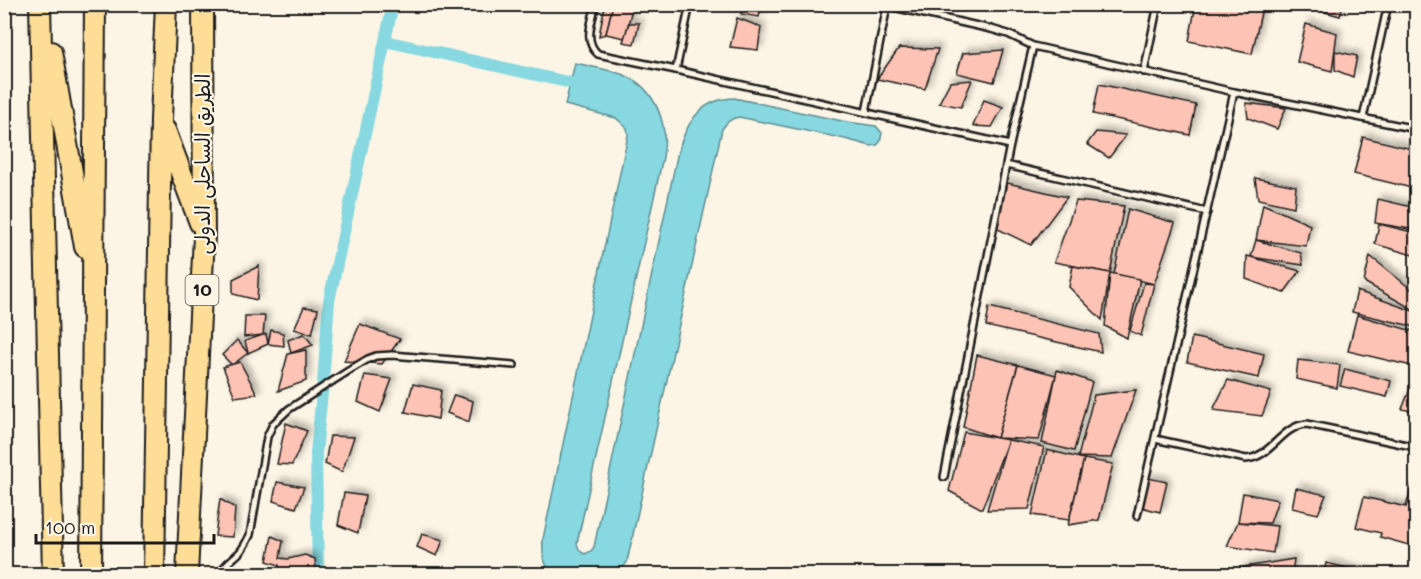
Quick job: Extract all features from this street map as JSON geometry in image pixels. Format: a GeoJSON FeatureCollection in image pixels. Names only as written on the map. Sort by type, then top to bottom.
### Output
{"type":"FeatureCollection","features":[{"type":"Feature","properties":{"kind":"highway"},"geometry":{"type":"LineString","coordinates":[[42,4],[94,298]]}},
{"type":"Feature","properties":{"kind":"highway"},"geometry":{"type":"LineString","coordinates":[[42,4],[53,574]]}},
{"type":"Feature","properties":{"kind":"highway"},"geometry":{"type":"LineString","coordinates":[[91,574],[95,4]]}},
{"type":"Feature","properties":{"kind":"highway","name":"الطريق الساحلى الدولى"},"geometry":{"type":"LineString","coordinates":[[154,574],[161,119],[166,4]]}},
{"type":"Feature","properties":{"kind":"highway","name":"الطريق الساحلى الدولى"},"geometry":{"type":"LineString","coordinates":[[187,574],[204,236],[204,4]]}},
{"type":"Feature","properties":{"kind":"highway"},"geometry":{"type":"LineString","coordinates":[[161,119],[204,236]]}},
{"type":"Feature","properties":{"kind":"lane"},"geometry":{"type":"LineString","coordinates":[[596,4],[589,36],[593,50],[598,54],[1010,145]]}},
{"type":"Feature","properties":{"kind":"lane"},"geometry":{"type":"LineString","coordinates":[[676,70],[690,4]]}},
{"type":"Feature","properties":{"kind":"lane"},"geometry":{"type":"LineString","coordinates":[[880,4],[991,29],[1033,46],[1144,72],[1416,129]]}},
{"type":"Feature","properties":{"kind":"lane"},"geometry":{"type":"LineString","coordinates":[[1144,72],[1158,4]]}},
{"type":"Feature","properties":{"kind":"lane"},"geometry":{"type":"LineString","coordinates":[[1363,118],[1388,4]]}},
{"type":"Feature","properties":{"kind":"lane"},"geometry":{"type":"LineString","coordinates":[[866,112],[887,6]]}},
{"type":"Feature","properties":{"kind":"lane"},"geometry":{"type":"LineString","coordinates":[[944,477],[1010,145],[1033,46]]}},
{"type":"Feature","properties":{"kind":"lane"},"geometry":{"type":"LineString","coordinates":[[1137,516],[1234,92]]}},
{"type":"Feature","properties":{"kind":"lane"},"geometry":{"type":"LineString","coordinates":[[1006,165],[1207,212]]}},
{"type":"Feature","properties":{"kind":"lane"},"geometry":{"type":"LineString","coordinates":[[220,574],[226,564],[247,543],[267,437],[273,424],[289,409],[360,363],[376,356],[400,355],[514,364]]}},
{"type":"Feature","properties":{"kind":"lane"},"geometry":{"type":"LineString","coordinates":[[1155,439],[1246,459],[1264,452],[1294,427],[1307,424],[1416,447]]}},
{"type":"Feature","properties":{"kind":"water"},"geometry":{"type":"Polygon","coordinates":[[[575,63],[624,75],[635,81],[652,98],[662,120],[664,133],[663,157],[577,543],[585,554],[594,547],[677,156],[689,124],[711,103],[734,98],[876,126],[882,133],[880,142],[871,146],[739,117],[729,121],[722,129],[627,562],[619,574],[552,574],[543,553],[543,539],[628,135],[627,128],[616,118],[565,105],[575,63]]]}},
{"type":"Feature","properties":{"kind":"building"},"geometry":{"type":"Polygon","coordinates":[[[605,4],[613,4],[606,34],[599,36],[605,4]]]}},
{"type":"Feature","properties":{"kind":"building"},"geometry":{"type":"Polygon","coordinates":[[[613,4],[633,4],[625,38],[606,34],[613,4]]]}},
{"type":"Feature","properties":{"kind":"building"},"geometry":{"type":"Polygon","coordinates":[[[743,4],[762,4],[759,17],[741,14],[743,4]]]}},
{"type":"Feature","properties":{"kind":"building"},"geometry":{"type":"Polygon","coordinates":[[[1196,4],[1252,4],[1252,6],[1262,8],[1252,54],[1189,41],[1196,4]]]}},
{"type":"Feature","properties":{"kind":"building"},"geometry":{"type":"Polygon","coordinates":[[[1296,4],[1343,4],[1340,16],[1296,4]]]}},
{"type":"Feature","properties":{"kind":"building"},"geometry":{"type":"Polygon","coordinates":[[[737,18],[761,27],[758,50],[730,47],[737,18]]]}},
{"type":"Feature","properties":{"kind":"building"},"geometry":{"type":"Polygon","coordinates":[[[629,23],[639,23],[634,44],[623,42],[629,23]]]}},
{"type":"Feature","properties":{"kind":"building"},"geometry":{"type":"Polygon","coordinates":[[[1306,24],[1337,33],[1332,71],[1297,62],[1306,24]]]}},
{"type":"Feature","properties":{"kind":"building"},"geometry":{"type":"Polygon","coordinates":[[[899,48],[938,49],[925,89],[877,79],[899,48]]]}},
{"type":"Feature","properties":{"kind":"building"},"geometry":{"type":"Polygon","coordinates":[[[1003,50],[994,82],[957,73],[963,53],[1003,50]]]}},
{"type":"Feature","properties":{"kind":"building"},"geometry":{"type":"Polygon","coordinates":[[[1335,51],[1357,56],[1353,77],[1335,70],[1335,51]]]}},
{"type":"Feature","properties":{"kind":"building"},"geometry":{"type":"Polygon","coordinates":[[[972,80],[961,107],[939,103],[950,82],[972,80]]]}},
{"type":"Feature","properties":{"kind":"building"},"geometry":{"type":"Polygon","coordinates":[[[1099,84],[1196,105],[1190,135],[1093,114],[1099,84]]]}},
{"type":"Feature","properties":{"kind":"building"},"geometry":{"type":"Polygon","coordinates":[[[984,100],[1003,107],[992,127],[973,126],[984,100]]]}},
{"type":"Feature","properties":{"kind":"building"},"geometry":{"type":"Polygon","coordinates":[[[1246,103],[1286,108],[1277,129],[1248,118],[1246,103]]]}},
{"type":"Feature","properties":{"kind":"building"},"geometry":{"type":"Polygon","coordinates":[[[1096,132],[1126,135],[1109,158],[1087,144],[1096,132]]]}},
{"type":"Feature","properties":{"kind":"building"},"geometry":{"type":"Polygon","coordinates":[[[1363,137],[1416,150],[1416,189],[1354,174],[1363,137]]]}},
{"type":"Feature","properties":{"kind":"building"},"geometry":{"type":"Polygon","coordinates":[[[1255,178],[1296,186],[1294,207],[1258,199],[1255,178]]]}},
{"type":"Feature","properties":{"kind":"building"},"geometry":{"type":"Polygon","coordinates":[[[1003,182],[1067,197],[1031,245],[994,227],[1003,182]]]}},
{"type":"Feature","properties":{"kind":"building"},"geometry":{"type":"Polygon","coordinates":[[[1378,199],[1416,208],[1416,230],[1375,223],[1378,199]]]}},
{"type":"Feature","properties":{"kind":"building"},"geometry":{"type":"Polygon","coordinates":[[[1076,201],[1124,206],[1110,273],[1054,262],[1076,201]]]}},
{"type":"Feature","properties":{"kind":"building"},"geometry":{"type":"Polygon","coordinates":[[[1263,204],[1310,225],[1306,246],[1256,240],[1263,204]]]}},
{"type":"Feature","properties":{"kind":"building"},"geometry":{"type":"Polygon","coordinates":[[[1128,209],[1175,223],[1154,284],[1114,274],[1128,209]]]}},
{"type":"Feature","properties":{"kind":"building"},"geometry":{"type":"Polygon","coordinates":[[[1379,224],[1416,233],[1416,256],[1375,244],[1379,224]]]}},
{"type":"Feature","properties":{"kind":"building"},"geometry":{"type":"Polygon","coordinates":[[[1256,240],[1301,253],[1303,265],[1251,257],[1256,240]]]}},
{"type":"Feature","properties":{"kind":"building"},"geometry":{"type":"Polygon","coordinates":[[[1247,256],[1300,271],[1284,293],[1246,279],[1247,256]]]}},
{"type":"Feature","properties":{"kind":"building"},"geometry":{"type":"Polygon","coordinates":[[[1370,256],[1416,293],[1416,311],[1364,282],[1370,256]]]}},
{"type":"Feature","properties":{"kind":"building"},"geometry":{"type":"Polygon","coordinates":[[[259,266],[257,300],[233,294],[233,279],[259,266]]]}},
{"type":"Feature","properties":{"kind":"building"},"geometry":{"type":"Polygon","coordinates":[[[1073,266],[1110,273],[1102,320],[1069,287],[1073,266]]]}},
{"type":"Feature","properties":{"kind":"building"},"geometry":{"type":"Polygon","coordinates":[[[1110,273],[1140,279],[1127,338],[1105,326],[1110,273]]]}},
{"type":"Feature","properties":{"kind":"building"},"geometry":{"type":"Polygon","coordinates":[[[1144,283],[1154,284],[1141,336],[1130,331],[1144,283]]]}},
{"type":"Feature","properties":{"kind":"building"},"geometry":{"type":"Polygon","coordinates":[[[1357,291],[1416,312],[1416,327],[1352,312],[1357,291]]]}},
{"type":"Feature","properties":{"kind":"building"},"geometry":{"type":"Polygon","coordinates":[[[304,307],[318,309],[312,334],[294,329],[304,307]]]}},
{"type":"Feature","properties":{"kind":"building"},"geometry":{"type":"Polygon","coordinates":[[[989,307],[1099,334],[1101,352],[986,326],[989,307]]]}},
{"type":"Feature","properties":{"kind":"building"},"geometry":{"type":"Polygon","coordinates":[[[1357,315],[1416,332],[1412,366],[1348,351],[1357,315]]]}},
{"type":"Feature","properties":{"kind":"building"},"geometry":{"type":"Polygon","coordinates":[[[245,316],[265,316],[263,335],[244,337],[245,316]]]}},
{"type":"Feature","properties":{"kind":"building"},"geometry":{"type":"Polygon","coordinates":[[[360,324],[400,339],[382,364],[344,361],[360,324]]]}},
{"type":"Feature","properties":{"kind":"building"},"geometry":{"type":"Polygon","coordinates":[[[271,330],[283,333],[284,346],[268,344],[271,330]]]}},
{"type":"Feature","properties":{"kind":"building"},"geometry":{"type":"Polygon","coordinates":[[[266,334],[268,344],[248,353],[245,341],[266,334]]]}},
{"type":"Feature","properties":{"kind":"building"},"geometry":{"type":"Polygon","coordinates":[[[304,334],[313,345],[291,353],[288,340],[304,334]]]}},
{"type":"Feature","properties":{"kind":"building"},"geometry":{"type":"Polygon","coordinates":[[[1192,337],[1264,354],[1259,378],[1187,362],[1192,337]]]}},
{"type":"Feature","properties":{"kind":"building"},"geometry":{"type":"Polygon","coordinates":[[[237,340],[248,353],[232,365],[222,355],[237,340]]]}},
{"type":"Feature","properties":{"kind":"building"},"geometry":{"type":"Polygon","coordinates":[[[306,350],[306,381],[278,391],[288,354],[306,350]]]}},
{"type":"Feature","properties":{"kind":"building"},"geometry":{"type":"Polygon","coordinates":[[[977,355],[1018,365],[997,438],[963,427],[977,355]]]}},
{"type":"Feature","properties":{"kind":"building"},"geometry":{"type":"Polygon","coordinates":[[[1298,360],[1340,365],[1337,388],[1296,379],[1298,360]]]}},
{"type":"Feature","properties":{"kind":"building"},"geometry":{"type":"Polygon","coordinates":[[[240,362],[257,394],[235,397],[223,367],[240,362]]]}},
{"type":"Feature","properties":{"kind":"building"},"geometry":{"type":"Polygon","coordinates":[[[1018,365],[1056,375],[1039,440],[997,438],[1018,365]]]}},
{"type":"Feature","properties":{"kind":"building"},"geometry":{"type":"Polygon","coordinates":[[[1345,369],[1391,381],[1387,397],[1340,386],[1345,369]]]}},
{"type":"Feature","properties":{"kind":"building"},"geometry":{"type":"Polygon","coordinates":[[[1057,370],[1092,382],[1074,451],[1042,443],[1057,370]]]}},
{"type":"Feature","properties":{"kind":"building"},"geometry":{"type":"Polygon","coordinates":[[[365,375],[392,379],[380,412],[358,402],[365,375]]]}},
{"type":"Feature","properties":{"kind":"building"},"geometry":{"type":"Polygon","coordinates":[[[1416,378],[1416,412],[1402,409],[1416,378]]]}},
{"type":"Feature","properties":{"kind":"building"},"geometry":{"type":"Polygon","coordinates":[[[1228,380],[1271,392],[1262,416],[1213,410],[1228,380]]]}},
{"type":"Feature","properties":{"kind":"building"},"geometry":{"type":"Polygon","coordinates":[[[413,384],[441,390],[438,419],[405,412],[413,384]]]}},
{"type":"Feature","properties":{"kind":"building"},"geometry":{"type":"Polygon","coordinates":[[[1136,390],[1112,458],[1078,457],[1094,395],[1136,390]]]}},
{"type":"Feature","properties":{"kind":"building"},"geometry":{"type":"Polygon","coordinates":[[[454,395],[473,401],[469,422],[447,413],[454,395]]]}},
{"type":"Feature","properties":{"kind":"building"},"geometry":{"type":"Polygon","coordinates":[[[286,423],[307,431],[292,465],[277,464],[286,423]]]}},
{"type":"Feature","properties":{"kind":"building"},"geometry":{"type":"Polygon","coordinates":[[[964,432],[1008,440],[982,509],[949,491],[964,432]]]}},
{"type":"Feature","properties":{"kind":"building"},"geometry":{"type":"Polygon","coordinates":[[[330,436],[354,437],[342,472],[325,464],[330,436]]]}},
{"type":"Feature","properties":{"kind":"building"},"geometry":{"type":"Polygon","coordinates":[[[1008,440],[1044,447],[1029,509],[987,510],[1008,440]]]}},
{"type":"Feature","properties":{"kind":"building"},"geometry":{"type":"Polygon","coordinates":[[[1047,450],[1084,459],[1069,520],[1032,515],[1047,450]]]}},
{"type":"Feature","properties":{"kind":"building"},"geometry":{"type":"Polygon","coordinates":[[[1084,459],[1113,464],[1099,520],[1068,525],[1084,459]]]}},
{"type":"Feature","properties":{"kind":"building"},"geometry":{"type":"Polygon","coordinates":[[[1415,475],[1416,547],[1380,537],[1381,533],[1356,527],[1364,497],[1406,507],[1415,475]]]}},
{"type":"Feature","properties":{"kind":"building"},"geometry":{"type":"Polygon","coordinates":[[[1148,478],[1167,482],[1160,512],[1141,507],[1148,478]]]}},
{"type":"Feature","properties":{"kind":"building"},"geometry":{"type":"Polygon","coordinates":[[[277,482],[304,487],[296,508],[273,501],[277,482]]]}},
{"type":"Feature","properties":{"kind":"building"},"geometry":{"type":"Polygon","coordinates":[[[1296,488],[1326,495],[1318,514],[1292,508],[1296,488]]]}},
{"type":"Feature","properties":{"kind":"building"},"geometry":{"type":"Polygon","coordinates":[[[344,493],[365,496],[358,533],[338,525],[344,493]]]}},
{"type":"Feature","properties":{"kind":"building"},"geometry":{"type":"Polygon","coordinates":[[[1243,493],[1278,500],[1270,523],[1238,522],[1243,493]]]}},
{"type":"Feature","properties":{"kind":"building"},"geometry":{"type":"Polygon","coordinates":[[[220,499],[235,508],[233,537],[215,536],[220,499]]]}},
{"type":"Feature","properties":{"kind":"building"},"geometry":{"type":"Polygon","coordinates":[[[1238,522],[1277,526],[1273,553],[1227,546],[1238,522]]]}},
{"type":"Feature","properties":{"kind":"building"},"geometry":{"type":"Polygon","coordinates":[[[422,534],[443,540],[437,556],[417,547],[422,534]]]}},
{"type":"Feature","properties":{"kind":"building"},"geometry":{"type":"Polygon","coordinates":[[[272,536],[283,541],[280,558],[288,559],[305,555],[315,559],[316,574],[298,574],[279,570],[279,565],[267,561],[272,536]]]}},
{"type":"Feature","properties":{"kind":"building"},"geometry":{"type":"Polygon","coordinates":[[[1294,559],[1292,574],[1239,574],[1244,567],[1294,559]]]}},
{"type":"Feature","properties":{"kind":"building"},"geometry":{"type":"Polygon","coordinates":[[[1326,563],[1372,574],[1324,574],[1326,563]]]}},
{"type":"Feature","properties":{"kind":"waterway"},"geometry":{"type":"LineString","coordinates":[[318,574],[316,453],[329,301],[393,4]]}},
{"type":"Feature","properties":{"kind":"waterway"},"geometry":{"type":"LineString","coordinates":[[385,41],[585,86]]}}]}
